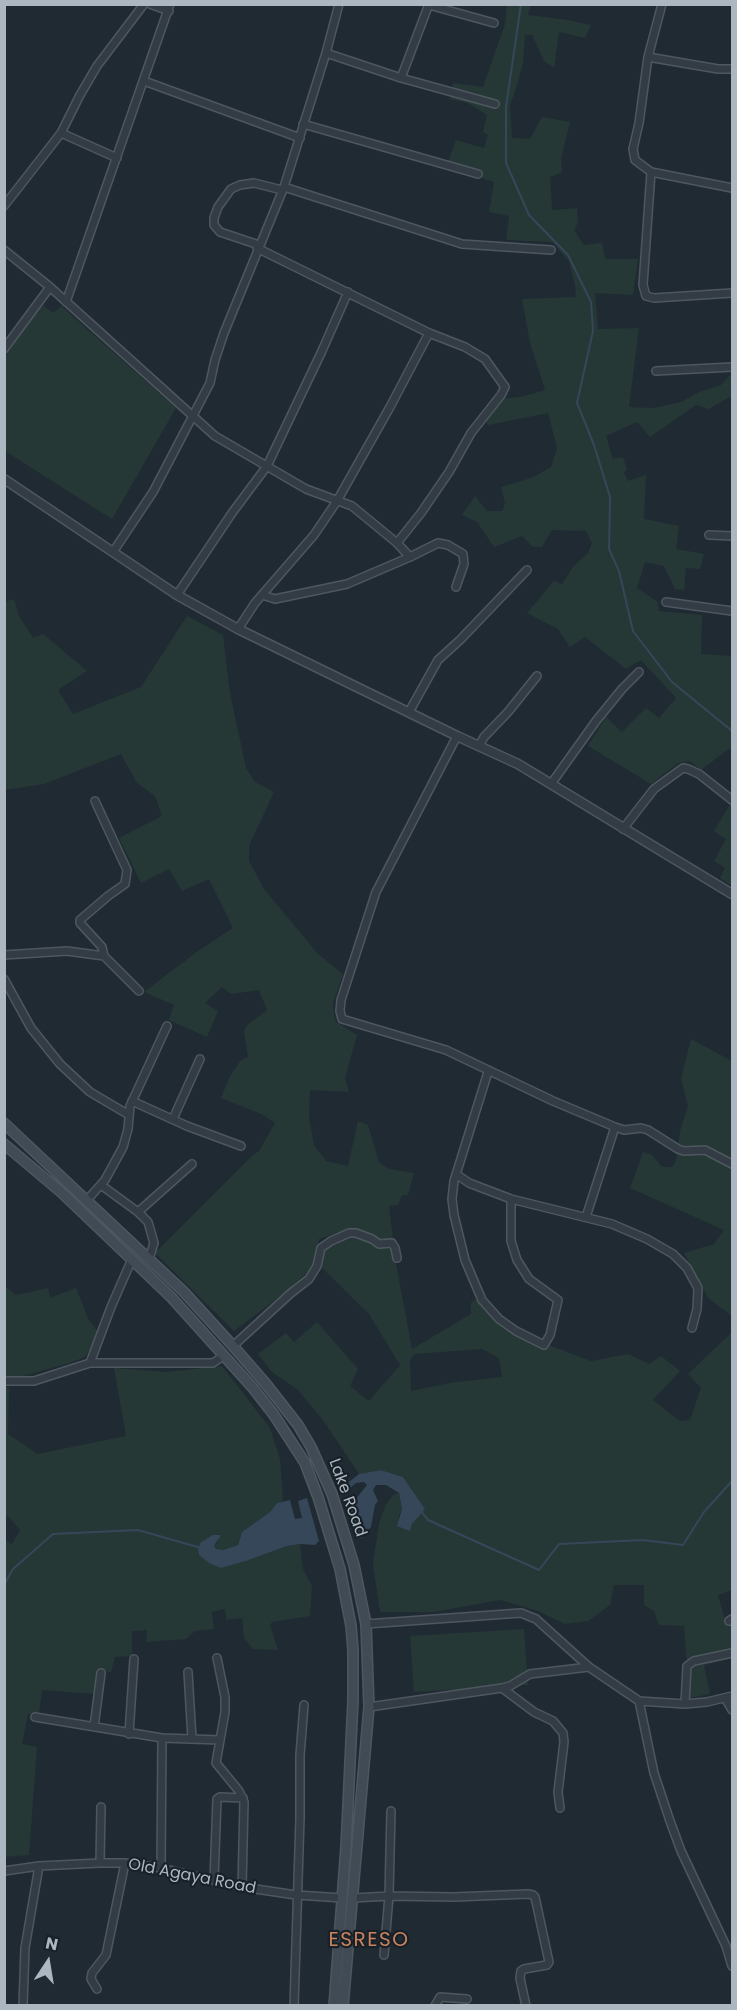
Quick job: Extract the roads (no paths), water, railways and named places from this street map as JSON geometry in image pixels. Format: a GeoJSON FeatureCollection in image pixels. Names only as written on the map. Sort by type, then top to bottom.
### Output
{"type":"FeatureCollection","features":[{"type":"Feature","properties":{"kind":"main road","name":"Lake Road"},"geometry":{"type":"LineString","coordinates":[[4,1123],[184,1292],[233,1346],[298,1425],[311,1447],[332,1494],[347,1539],[366,1624],[369,1707],[343,2006]]}},
{"type":"Feature","properties":{"kind":"main road","name":"Lake Road"},"geometry":{"type":"LineString","coordinates":[[4,1144],[61,1192],[171,1297],[253,1388],[305,1463],[332,1539],[351,1626],[353,1650],[353,1700],[343,1898],[334,2006]]}},
{"type":"Feature","properties":{"kind":"street"},"geometry":{"type":"LineString","coordinates":[[4,206],[61,133],[97,66],[144,4]]}},
{"type":"Feature","properties":{"kind":"street"},"geometry":{"type":"LineString","coordinates":[[66,302],[170,8],[150,4]]}},
{"type":"Feature","properties":{"kind":"street"},"geometry":{"type":"LineString","coordinates":[[114,552],[153,492],[210,383],[224,333],[283,189],[339,4]]}},
{"type":"Feature","properties":{"kind":"street"},"geometry":{"type":"LineString","coordinates":[[662,4],[648,57],[633,149],[634,160],[651,172],[732,188]]}},
{"type":"Feature","properties":{"kind":"street"},"geometry":{"type":"LineString","coordinates":[[401,78],[429,5],[494,23]]}},
{"type":"Feature","properties":{"kind":"street"},"geometry":{"type":"LineString","coordinates":[[326,53],[401,78],[495,104]]}},
{"type":"Feature","properties":{"kind":"street"},"geometry":{"type":"LineString","coordinates":[[648,57],[718,69],[732,69]]}},
{"type":"Feature","properties":{"kind":"street"},"geometry":{"type":"LineString","coordinates":[[144,81],[300,138]]}},
{"type":"Feature","properties":{"kind":"street"},"geometry":{"type":"LineString","coordinates":[[303,124],[478,174]]}},
{"type":"Feature","properties":{"kind":"street"},"geometry":{"type":"LineString","coordinates":[[61,133],[117,158]]}},
{"type":"Feature","properties":{"kind":"street"},"geometry":{"type":"LineString","coordinates":[[651,172],[643,285],[645,296],[654,298],[732,293]]}},
{"type":"Feature","properties":{"kind":"street"},"geometry":{"type":"LineString","coordinates":[[397,543],[421,513],[471,433],[505,387],[485,359],[465,347],[429,333],[258,246],[220,232],[214,225],[218,207],[231,189],[240,184],[254,183],[283,189],[462,244],[551,250]]}},
{"type":"Feature","properties":{"kind":"street"},"geometry":{"type":"LineString","coordinates":[[4,250],[66,302],[215,436],[306,489],[352,506],[410,556]]}},
{"type":"Feature","properties":{"kind":"street"},"geometry":{"type":"LineString","coordinates":[[4,349],[50,288]]}},
{"type":"Feature","properties":{"kind":"street"},"geometry":{"type":"LineString","coordinates":[[177,595],[232,513],[267,466],[348,292]]}},
{"type":"Feature","properties":{"kind":"street"},"geometry":{"type":"LineString","coordinates":[[238,629],[262,595],[314,535],[337,501],[429,333]]}},
{"type":"Feature","properties":{"kind":"street"},"geometry":{"type":"LineString","coordinates":[[656,371],[732,367]]}},
{"type":"Feature","properties":{"kind":"street"},"geometry":{"type":"LineString","coordinates":[[4,479],[177,595],[238,629],[518,764],[732,894]]}},
{"type":"Feature","properties":{"kind":"street"},"geometry":{"type":"LineString","coordinates":[[709,535],[732,536]]}},
{"type":"Feature","properties":{"kind":"street"},"geometry":{"type":"LineString","coordinates":[[262,595],[275,599],[347,584],[438,543],[448,545],[463,555],[463,571],[456,587]]}},
{"type":"Feature","properties":{"kind":"street"},"geometry":{"type":"LineString","coordinates":[[409,712],[438,660],[526,570]]}},
{"type":"Feature","properties":{"kind":"street"},"geometry":{"type":"LineString","coordinates":[[666,602],[732,611]]}},
{"type":"Feature","properties":{"kind":"street"},"geometry":{"type":"LineString","coordinates":[[551,784],[596,721],[639,672]]}},
{"type":"Feature","properties":{"kind":"street"},"geometry":{"type":"LineString","coordinates":[[479,746],[484,737],[537,676]]}},
{"type":"Feature","properties":{"kind":"street"},"geometry":{"type":"LineString","coordinates":[[457,736],[376,892],[341,1000],[342,1019],[433,1045],[488,1072],[615,1127],[624,1130],[641,1128],[648,1130],[678,1149],[705,1150],[732,1164]]}},
{"type":"Feature","properties":{"kind":"street"},"geometry":{"type":"LineString","coordinates":[[623,829],[654,789],[683,768],[699,774],[732,800]]}},
{"type":"Feature","properties":{"kind":"street"},"geometry":{"type":"LineString","coordinates":[[95,801],[127,870],[125,884],[80,920],[80,923],[102,947],[104,956],[139,991]]}},
{"type":"Feature","properties":{"kind":"street"},"geometry":{"type":"LineString","coordinates":[[4,955],[67,951],[104,956]]}},
{"type":"Feature","properties":{"kind":"street"},"geometry":{"type":"LineString","coordinates":[[4,979],[31,1028],[60,1064],[90,1092],[129,1115]]}},
{"type":"Feature","properties":{"kind":"street"},"geometry":{"type":"LineString","coordinates":[[87,1200],[101,1185],[123,1147],[132,1101],[167,1026]]}},
{"type":"Feature","properties":{"kind":"street"},"geometry":{"type":"LineString","coordinates":[[173,1119],[200,1059]]}},
{"type":"Feature","properties":{"kind":"street"},"geometry":{"type":"LineString","coordinates":[[488,1072],[456,1174],[452,1190],[453,1206],[465,1260],[482,1300],[499,1319],[516,1331],[544,1345],[550,1335],[558,1300],[529,1279],[517,1260],[511,1241],[511,1199]]}},
{"type":"Feature","properties":{"kind":"street"},"geometry":{"type":"LineString","coordinates":[[132,1101],[241,1146]]}},
{"type":"Feature","properties":{"kind":"street"},"geometry":{"type":"LineString","coordinates":[[586,1216],[615,1127]]}},
{"type":"Feature","properties":{"kind":"street"},"geometry":{"type":"LineString","coordinates":[[138,1212],[192,1164]]}},
{"type":"Feature","properties":{"kind":"street"},"geometry":{"type":"LineString","coordinates":[[456,1174],[469,1183],[511,1199],[586,1216],[612,1224],[658,1244],[680,1259],[696,1283],[699,1293],[692,1328]]}},
{"type":"Feature","properties":{"kind":"street"},"geometry":{"type":"LineString","coordinates":[[101,1185],[148,1222],[154,1235],[154,1243],[148,1259]]}},
{"type":"Feature","properties":{"kind":"street"},"geometry":{"type":"LineString","coordinates":[[233,1346],[309,1279],[317,1266],[321,1248],[331,1241],[350,1233],[356,1233],[379,1244],[390,1242],[395,1248],[397,1258]]}},
{"type":"Feature","properties":{"kind":"street"},"geometry":{"type":"LineString","coordinates":[[90,1363],[111,1306],[132,1259]]}},
{"type":"Feature","properties":{"kind":"street"},"geometry":{"type":"LineString","coordinates":[[4,1381],[34,1381],[90,1363],[213,1363],[223,1356]]}},
{"type":"Feature","properties":{"kind":"street"},"geometry":{"type":"LineString","coordinates":[[366,1624],[521,1613],[536,1619],[589,1667],[639,1701],[685,1704],[729,1697],[732,1710]]}},
{"type":"Feature","properties":{"kind":"street"},"geometry":{"type":"LineString","coordinates":[[685,1704],[687,1666],[694,1661],[732,1653]]}},
{"type":"Feature","properties":{"kind":"street"},"geometry":{"type":"LineString","coordinates":[[217,1658],[225,1697],[225,1712],[216,1763],[243,1798],[242,1887]]}},
{"type":"Feature","properties":{"kind":"street"},"geometry":{"type":"LineString","coordinates":[[129,1734],[134,1659]]}},
{"type":"Feature","properties":{"kind":"street"},"geometry":{"type":"LineString","coordinates":[[369,1707],[502,1688],[530,1674],[589,1667]]}},
{"type":"Feature","properties":{"kind":"street"},"geometry":{"type":"LineString","coordinates":[[188,1672],[192,1739]]}},
{"type":"Feature","properties":{"kind":"street"},"geometry":{"type":"LineString","coordinates":[[94,1727],[101,1673]]}},
{"type":"Feature","properties":{"kind":"street"},"geometry":{"type":"LineString","coordinates":[[502,1688],[534,1712],[553,1721],[563,1733],[558,1792],[560,1808]]}},
{"type":"Feature","properties":{"kind":"street"},"geometry":{"type":"LineString","coordinates":[[639,1701],[654,1773],[670,1821],[681,1851],[726,1946],[732,1966]]}},
{"type":"Feature","properties":{"kind":"street"},"geometry":{"type":"LineString","coordinates":[[294,2006],[300,1755],[304,1705]]}},
{"type":"Feature","properties":{"kind":"street"},"geometry":{"type":"LineString","coordinates":[[35,1717],[129,1734],[162,1738],[220,1740]]}},
{"type":"Feature","properties":{"kind":"street"},"geometry":{"type":"LineString","coordinates":[[161,1868],[162,1738]]}},
{"type":"Feature","properties":{"kind":"street"},"geometry":{"type":"LineString","coordinates":[[214,1880],[217,1799],[243,1798]]}},
{"type":"Feature","properties":{"kind":"street"},"geometry":{"type":"LineString","coordinates":[[100,1863],[101,1807]]}},
{"type":"Feature","properties":{"kind":"street"},"geometry":{"type":"LineString","coordinates":[[384,1955],[389,1896],[391,1811]]}},
{"type":"Feature","properties":{"kind":"street"},"geometry":{"type":"LineString","coordinates":[[97,1989],[91,1979],[92,1973],[106,1954],[125,1863]]}},
{"type":"Feature","properties":{"kind":"street","name":"Old Agaya Road"},"geometry":{"type":"LineString","coordinates":[[4,1871],[39,1866],[125,1863],[161,1868],[242,1887],[296,1895],[343,1898]]}},
{"type":"Feature","properties":{"kind":"street"},"geometry":{"type":"LineString","coordinates":[[23,2006],[26,1948],[39,1866]]}},
{"type":"Feature","properties":{"kind":"street"},"geometry":{"type":"LineString","coordinates":[[353,1899],[528,1893],[533,1896],[549,1962],[547,1965],[522,1971],[520,1978],[526,2006]]}},
{"type":"Feature","properties":{"kind":"street"},"geometry":{"type":"LineString","coordinates":[[435,2006],[441,1996],[467,1999]]}},
{"type":"Feature","properties":{"kind":"water"},"geometry":{"type":"Polygon","coordinates":[[[381,1470],[403,1477],[425,1509],[412,1524],[410,1531],[397,1526],[402,1509],[399,1493],[386,1485],[376,1485],[373,1490],[378,1501],[375,1505],[371,1527],[361,1538],[357,1538],[348,1509],[367,1485],[364,1482],[356,1483],[343,1494],[340,1489],[359,1474],[381,1470]]]}},
{"type":"Feature","properties":{"kind":"water"},"geometry":{"type":"Polygon","coordinates":[[[307,1498],[319,1541],[315,1545],[287,1546],[221,1568],[209,1563],[199,1555],[198,1549],[201,1542],[213,1535],[221,1535],[214,1546],[216,1549],[223,1550],[238,1545],[242,1532],[270,1512],[277,1503],[290,1500],[295,1519],[302,1518],[298,1501],[307,1498]]]}},
{"type":"Feature","properties":{"kind":"waterway"},"geometry":{"type":"LineString","coordinates":[[521,4],[506,107],[506,163],[529,215],[568,255],[591,302],[593,331],[577,403],[594,445],[610,497],[609,549],[619,571],[633,631],[672,682],[732,731]]}},
{"type":"Feature","properties":{"kind":"waterway"},"geometry":{"type":"LineString","coordinates":[[421,1511],[428,1520],[539,1570],[559,1544],[643,1540],[683,1545],[704,1512],[732,1481]]}},
{"type":"Feature","properties":{"kind":"waterway"},"geometry":{"type":"LineString","coordinates":[[4,1585],[13,1569],[53,1534],[138,1530],[201,1548]]}},
{"type":"Feature","properties":{"kind":"district","name":"ESRESO"},"geometry":{"type":"Point","coordinates":[369,1941]}}]}
